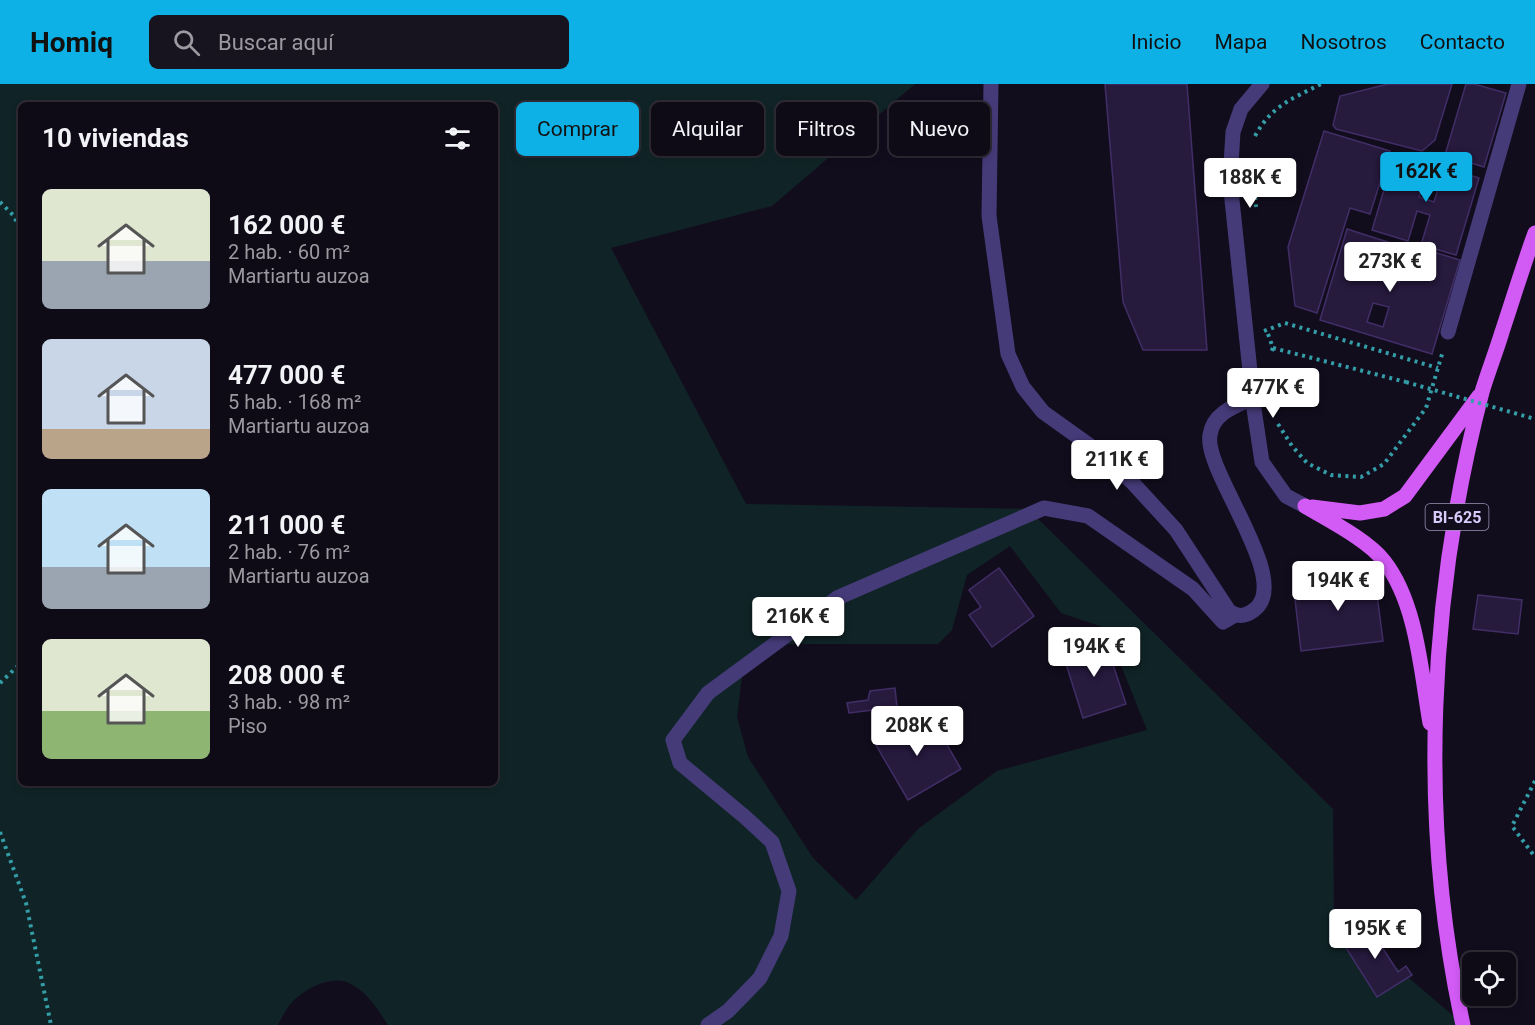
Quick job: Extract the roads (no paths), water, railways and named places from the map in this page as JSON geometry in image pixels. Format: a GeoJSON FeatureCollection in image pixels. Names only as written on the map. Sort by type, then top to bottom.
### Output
{"type":"FeatureCollection","features":[{"type":"Feature","properties":{"kind":"main road","name":"BI-625"},"geometry":{"type":"LineString","coordinates":[[1463,1025],[1447,930],[1438,853],[1435,754],[1440,644],[1462,482],[1483,391],[1535,233]]}},
{"type":"Feature","properties":{"kind":"main road"},"geometry":{"type":"LineString","coordinates":[[1305,506],[1360,513],[1384,509],[1405,496],[1483,391]]}},
{"type":"Feature","properties":{"kind":"main road"},"geometry":{"type":"LineString","coordinates":[[1305,506],[1359,540],[1384,560],[1403,592],[1411,619],[1435,754]]}},
{"type":"Feature","properties":{"kind":"street"},"geometry":{"type":"LineString","coordinates":[[991,84],[989,216],[1008,354],[1023,387],[1043,412],[1092,447],[1131,481],[1176,530],[1229,610],[1241,616],[1248,614],[1261,603],[1263,570],[1210,451],[1210,435],[1220,414],[1253,398]]}},
{"type":"Feature","properties":{"kind":"street"},"geometry":{"type":"LineString","coordinates":[[1262,84],[1241,109],[1233,132],[1230,181],[1262,462],[1286,496],[1305,506]]}},
{"type":"Feature","properties":{"kind":"street"},"geometry":{"type":"LineString","coordinates":[[1448,332],[1519,84]]}},
{"type":"Feature","properties":{"kind":"street"},"geometry":{"type":"LineString","coordinates":[[708,1025],[728,1011],[760,978],[781,936],[789,891],[772,842],[680,764],[674,740],[708,693],[837,598],[1044,508],[1088,516],[1193,589],[1223,622],[1235,615]]}}]}
